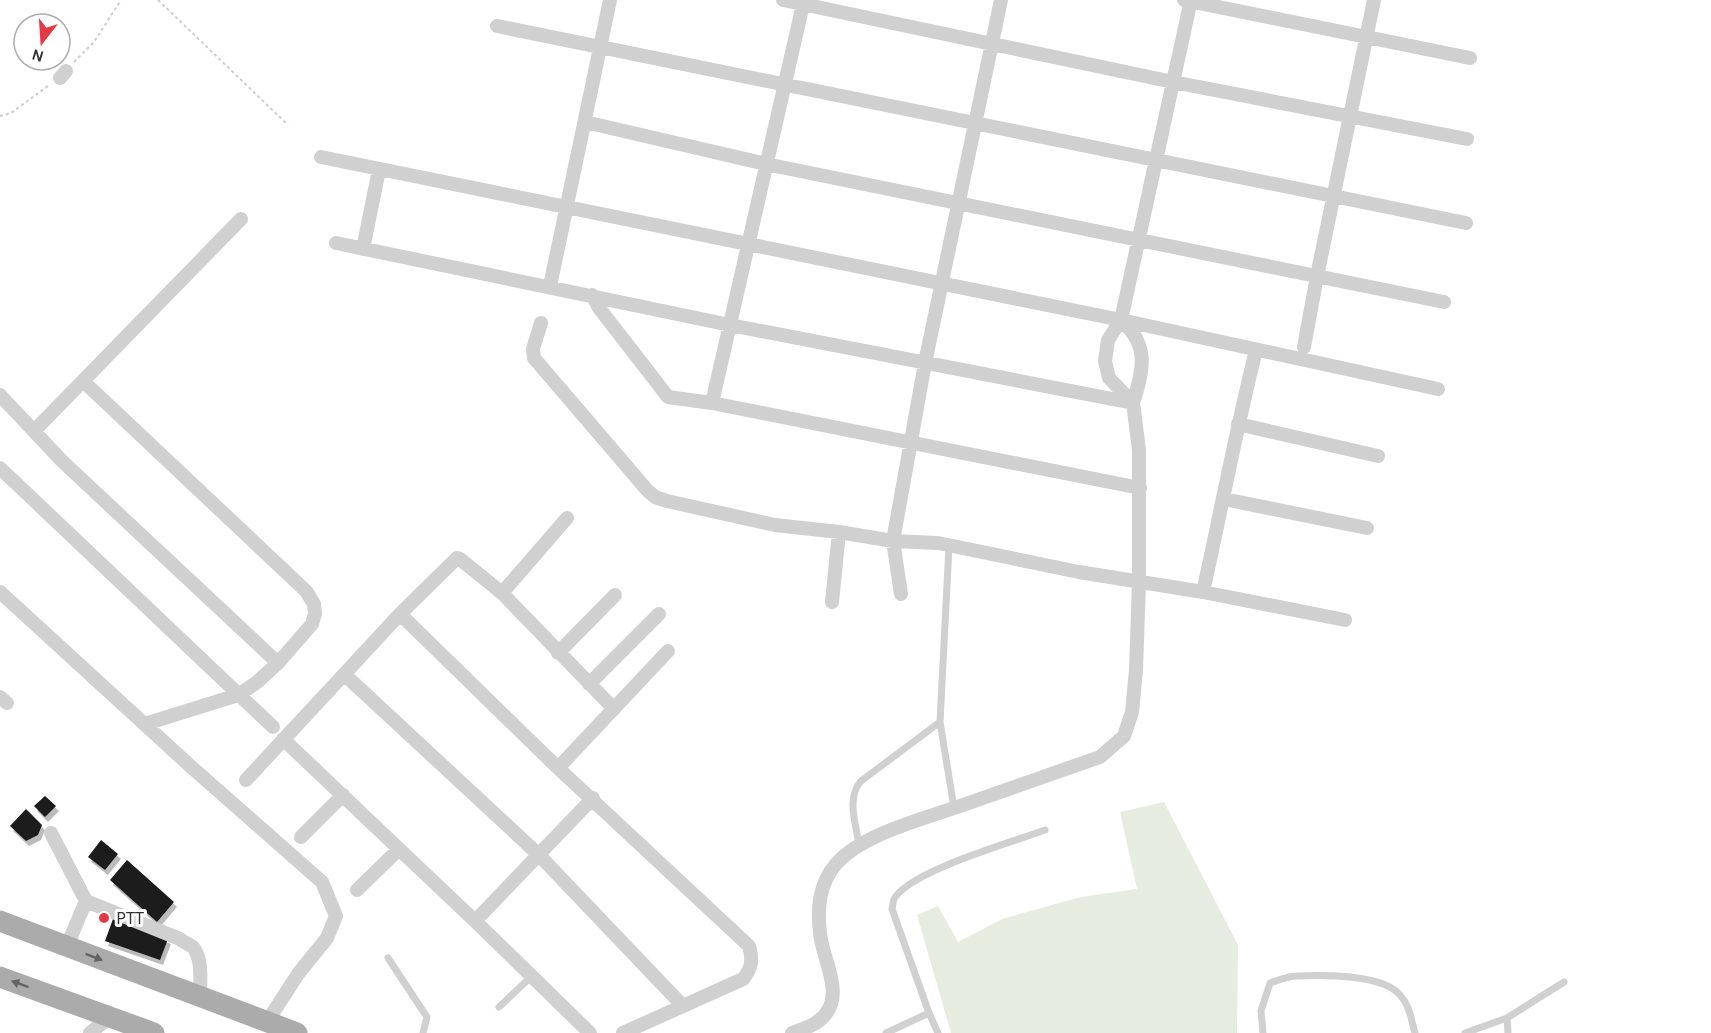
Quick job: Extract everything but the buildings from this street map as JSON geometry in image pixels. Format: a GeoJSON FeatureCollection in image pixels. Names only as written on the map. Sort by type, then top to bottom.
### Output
{"type":"FeatureCollection","features":[{"type":"Feature","properties":{"kind":"main road"},"geometry":{"type":"LineString","coordinates":[[0,921],[297,1033]]}},
{"type":"Feature","properties":{"kind":"main road"},"geometry":{"type":"LineString","coordinates":[[0,977],[153,1033]]}},
{"type":"Feature","properties":{"kind":"street"},"geometry":{"type":"LineString","coordinates":[[550,286],[610,0]]}},
{"type":"Feature","properties":{"kind":"street"},"geometry":{"type":"LineString","coordinates":[[783,0],[803,2],[1173,82],[1467,139]]}},
{"type":"Feature","properties":{"kind":"street"},"geometry":{"type":"LineString","coordinates":[[901,594],[893,541],[925,363],[1001,0]]}},
{"type":"Feature","properties":{"kind":"street"},"geometry":{"type":"LineString","coordinates":[[1304,347],[1374,0]]}},
{"type":"Feature","properties":{"kind":"street"},"geometry":{"type":"LineString","coordinates":[[1133,403],[1109,378],[1105,361],[1108,339],[1121,320],[1157,160],[1188,1],[1470,58]]}},
{"type":"Feature","properties":{"kind":"street"},"geometry":{"type":"LineString","coordinates":[[712,404],[803,2]]}},
{"type":"Feature","properties":{"kind":"street"},"geometry":{"type":"LineString","coordinates":[[498,26],[1466,223]]}},
{"type":"Feature","properties":{"kind":"street"},"geometry":{"type":"LineString","coordinates":[[585,122],[766,164],[1444,302]]}},
{"type":"Feature","properties":{"kind":"street"},"geometry":{"type":"LineString","coordinates":[[321,157],[1121,320],[1438,389]]}},
{"type":"Feature","properties":{"kind":"street"},"geometry":{"type":"LineString","coordinates":[[363,249],[379,170]]}},
{"type":"Feature","properties":{"kind":"street"},"geometry":{"type":"LineString","coordinates":[[34,430],[241,219]]}},
{"type":"Feature","properties":{"kind":"street"},"geometry":{"type":"LineString","coordinates":[[336,243],[730,325],[1133,403]]}},
{"type":"Feature","properties":{"kind":"street"},"geometry":{"type":"LineString","coordinates":[[592,295],[599,308],[668,397],[1140,488]]}},
{"type":"Feature","properties":{"kind":"street"},"geometry":{"type":"LineString","coordinates":[[792,1033],[811,1025],[824,1016],[831,1005],[833,989],[820,933],[820,898],[823,883],[837,863],[867,841],[894,830],[1100,757],[1124,736],[1132,712],[1135,681],[1140,488],[1139,450],[1133,403],[1141,379],[1143,363],[1134,332],[1121,320]]}},
{"type":"Feature","properties":{"kind":"street"},"geometry":{"type":"LineString","coordinates":[[540,323],[533,350],[534,358],[629,471],[655,497],[775,525],[949,546],[1346,620]]}},
{"type":"Feature","properties":{"kind":"street"},"geometry":{"type":"LineString","coordinates":[[1203,592],[1256,350]]}},
{"type":"Feature","properties":{"kind":"street"},"geometry":{"type":"LineString","coordinates":[[83,381],[306,591],[314,604],[315,614],[312,624],[278,663],[256,683],[238,695],[145,724]]}},
{"type":"Feature","properties":{"kind":"street"},"geometry":{"type":"LineString","coordinates":[[0,394],[62,461],[278,663]]}},
{"type":"Feature","properties":{"kind":"street"},"geometry":{"type":"LineString","coordinates":[[1238,424],[1378,456]]}},
{"type":"Feature","properties":{"kind":"street"},"geometry":{"type":"LineString","coordinates":[[0,468],[273,728]]}},
{"type":"Feature","properties":{"kind":"street"},"geometry":{"type":"LineString","coordinates":[[1224,499],[1367,528]]}},
{"type":"Feature","properties":{"kind":"street"},"geometry":{"type":"LineString","coordinates":[[502,593],[567,518]]}},
{"type":"Feature","properties":{"kind":"street"},"geometry":{"type":"LineString","coordinates":[[832,602],[839,532]]}},
{"type":"Feature","properties":{"kind":"street"},"geometry":{"type":"LineString","coordinates":[[246,780],[400,614],[457,558],[502,593],[614,709]]}},
{"type":"Feature","properties":{"kind":"street"},"geometry":{"type":"LineString","coordinates":[[0,592],[322,882],[336,916],[327,938],[298,974],[267,1022]]}},
{"type":"Feature","properties":{"kind":"street"},"geometry":{"type":"LineString","coordinates":[[558,653],[615,596]]}},
{"type":"Feature","properties":{"kind":"street"},"geometry":{"type":"LineString","coordinates":[[400,614],[558,768],[593,798],[749,946],[752,957],[751,969],[743,979],[623,1033]]}},
{"type":"Feature","properties":{"kind":"street"},"geometry":{"type":"LineString","coordinates":[[589,684],[659,614]]}},
{"type":"Feature","properties":{"kind":"street"},"geometry":{"type":"LineString","coordinates":[[558,768],[669,651]]}},
{"type":"Feature","properties":{"kind":"street"},"geometry":{"type":"LineString","coordinates":[[345,675],[538,854],[683,1006]]}},
{"type":"Feature","properties":{"kind":"street"},"geometry":{"type":"LineString","coordinates":[[283,739],[590,1033]]}},
{"type":"Feature","properties":{"kind":"street"},"geometry":{"type":"LineString","coordinates":[[301,837],[344,795]]}},
{"type":"Feature","properties":{"kind":"street"},"geometry":{"type":"LineString","coordinates":[[475,921],[593,798]]}},
{"type":"Feature","properties":{"kind":"street"},"geometry":{"type":"LineString","coordinates":[[51,833],[86,901],[180,939],[193,948],[200,971],[200,997]]}},
{"type":"Feature","properties":{"kind":"street"},"geometry":{"type":"LineString","coordinates":[[357,890],[399,849]]}},
{"type":"Feature","properties":{"kind":"street"},"geometry":{"type":"LineString","coordinates":[[67,946],[86,901]]}},
{"type":"Feature","properties":{"kind":"street"},"geometry":{"type":"LineString","coordinates":[[90,1033],[110,1017]]}},
{"type":"Feature","properties":{"kind":"lane"},"geometry":{"type":"LineString","coordinates":[[949,546],[940,722],[954,808]]}},
{"type":"Feature","properties":{"kind":"lane"},"geometry":{"type":"LineString","coordinates":[[860,846],[852,797],[855,788],[861,781],[940,722]]}},
{"type":"Feature","properties":{"kind":"lane"},"geometry":{"type":"LineString","coordinates":[[938,1033],[892,909],[894,898],[901,890],[938,868],[1045,830]]}},
{"type":"Feature","properties":{"kind":"lane"},"geometry":{"type":"LineString","coordinates":[[388,958],[427,1017],[423,1033]]}},
{"type":"Feature","properties":{"kind":"lane"},"geometry":{"type":"LineString","coordinates":[[1263,1033],[1261,1011],[1270,983],[1295,975],[1363,978],[1384,985],[1399,993],[1408,1007],[1415,1033]]}},
{"type":"Feature","properties":{"kind":"lane"},"geometry":{"type":"LineString","coordinates":[[499,1007],[532,976]]}},
{"type":"Feature","properties":{"kind":"lane"},"geometry":{"type":"LineString","coordinates":[[1465,1033],[1508,1018],[1564,982]]}},
{"type":"Feature","properties":{"kind":"lane"},"geometry":{"type":"LineString","coordinates":[[886,1033],[929,1013]]}},
{"type":"Feature","properties":{"kind":"lane"},"geometry":{"type":"LineString","coordinates":[[1508,1018],[1508,1033]]}},
{"type":"Feature","properties":{"kind":"path"},"geometry":{"type":"LineString","coordinates":[[0,116],[11,113],[63,74],[94,42],[121,0]]}},
{"type":"Feature","properties":{"kind":"path"},"geometry":{"type":"LineString","coordinates":[[158,0],[288,125]]}},
{"type":"Feature","properties":{"kind":"shaded area"},"geometry":{"type":"Polygon","coordinates":[[[1164,802],[1238,945],[1237,1033],[951,1033],[917,915],[938,906],[958,942],[1002,919],[1081,897],[1137,889],[1120,812],[1164,802]]]}},
{"type":"Feature","properties":{"kind":"place","name":"PTT"},"geometry":{"type":"Point","coordinates":[104,918]}}]}
